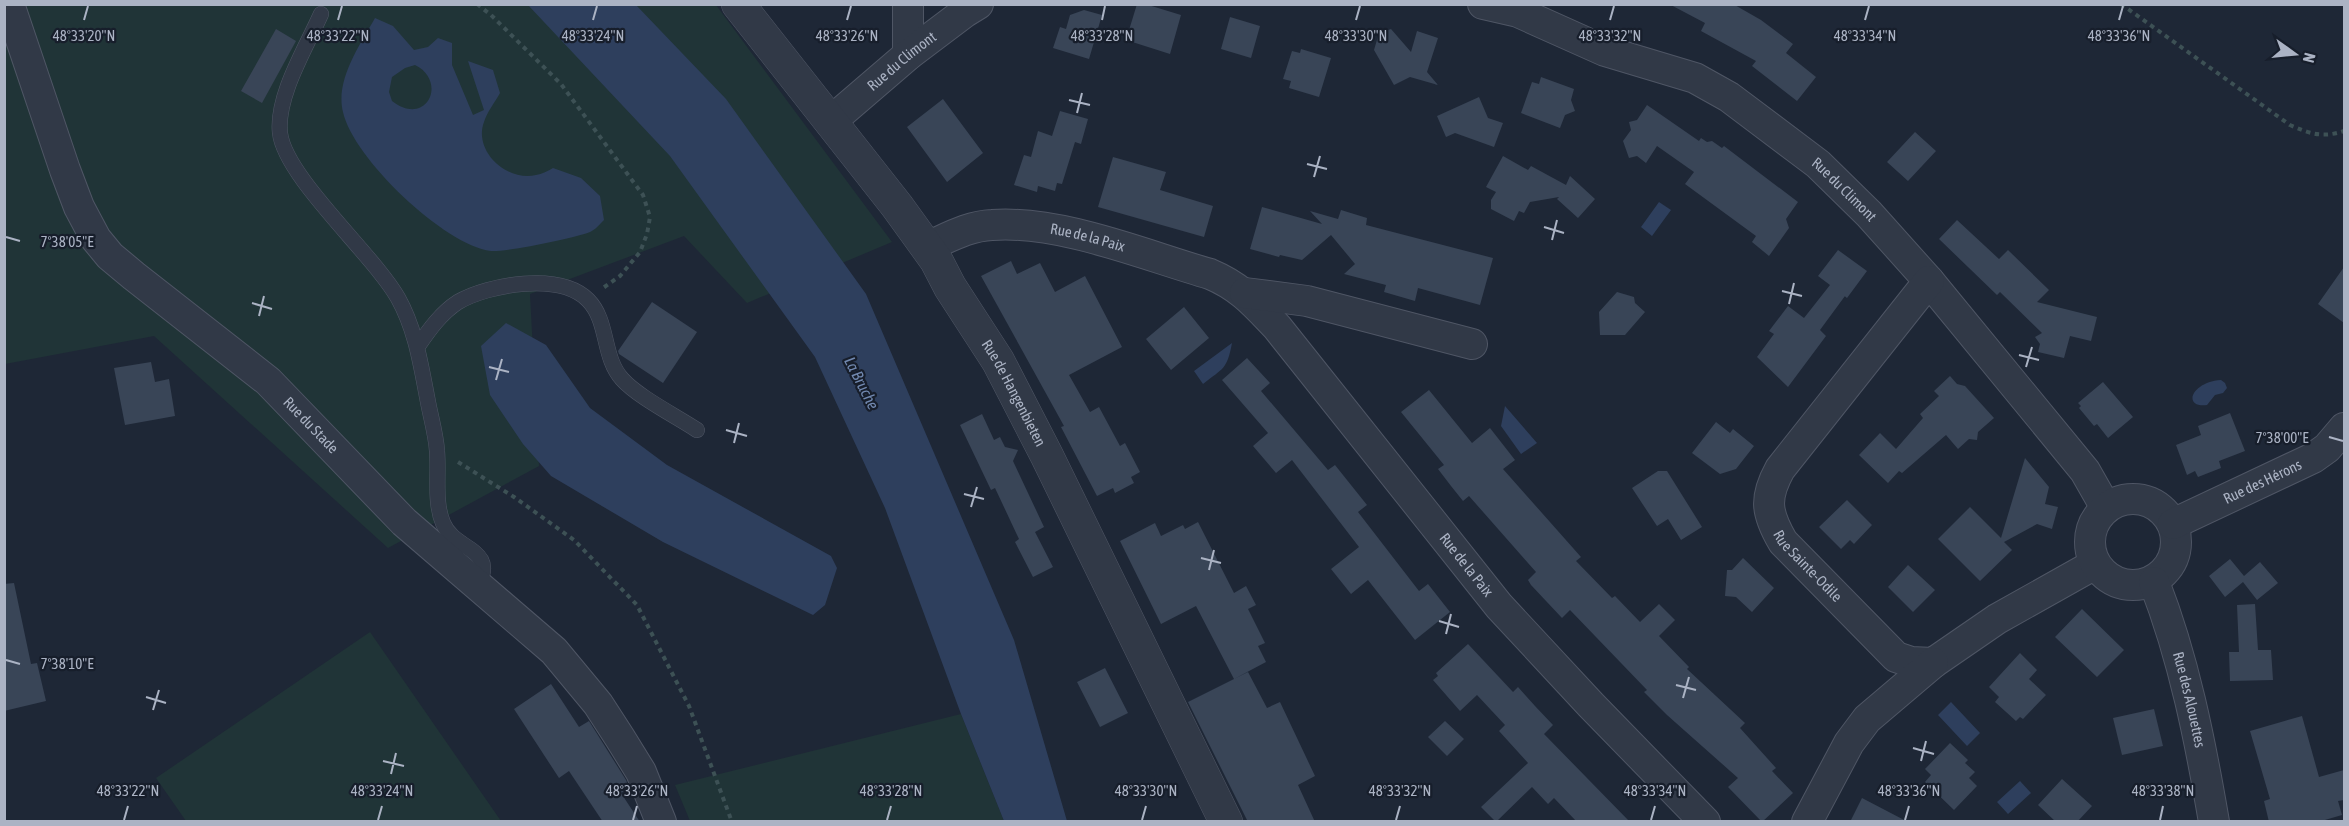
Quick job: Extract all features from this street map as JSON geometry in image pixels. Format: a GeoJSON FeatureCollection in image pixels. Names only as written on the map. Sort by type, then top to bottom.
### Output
{"type":"FeatureCollection","features":[{"type":"Feature","properties":{"kind":"street","name":"Rue du Stade"},"geometry":{"type":"LineString","coordinates":[[9,4],[65,170],[79,207],[96,239],[110,256],[134,276],[268,381],[404,522],[554,651],[598,704],[641,772],[662,822]]}},
{"type":"Feature","properties":{"kind":"street","name":"Rue de Hangenbieten"},"geometry":{"type":"LineString","coordinates":[[738,4],[927,247],[998,361],[1226,822]]}},
{"type":"Feature","properties":{"kind":"street"},"geometry":{"type":"LineString","coordinates":[[908,4],[908,55]]}},
{"type":"Feature","properties":{"kind":"street","name":"Rue du Climont"},"geometry":{"type":"LineString","coordinates":[[830,122],[908,55],[978,4]]}},
{"type":"Feature","properties":{"kind":"street","name":"Rue du Climont"},"geometry":{"type":"LineString","coordinates":[[1483,4],[1520,8],[1605,51],[1695,78],[1729,97],[1818,164],[1869,214],[1929,281],[2085,471],[2106,508]]}},
{"type":"Feature","properties":{"kind":"street","name":"Rue de la Paix"},"geometry":{"type":"LineString","coordinates":[[927,247],[966,229],[992,225],[1041,228],[1073,233],[1210,274],[1229,282],[1245,293],[1284,336],[1499,606],[1705,822]]}},
{"type":"Feature","properties":{"kind":"street","name":"Rue Sainte-Odile"},"geometry":{"type":"LineString","coordinates":[[1929,281],[1780,469],[1770,487],[1769,504],[1772,524],[1783,542],[1896,657],[1911,662],[1933,663]]}},
{"type":"Feature","properties":{"kind":"street","name":"Rue de la Paix"},"geometry":{"type":"LineString","coordinates":[[1245,293],[1307,301],[1472,344]]}},
{"type":"Feature","properties":{"kind":"street","name":"Rue des Hérons"},"geometry":{"type":"LineString","coordinates":[[2173,524],[2313,458],[2327,448],[2344,428]]}},
{"type":"Feature","properties":{"kind":"street"},"geometry":{"type":"LineString","coordinates":[[2125,499],[2142,500],[2159,507],[2173,524],[2177,543],[2168,570],[2154,582],[2136,587],[2109,579],[2095,564],[2090,549],[2092,528],[2106,508],[2125,499]]}},
{"type":"Feature","properties":{"kind":"street"},"geometry":{"type":"LineString","coordinates":[[1807,822],[1849,742],[1867,719],[1933,663],[1997,619],[2095,564]]}},
{"type":"Feature","properties":{"kind":"street","name":"Rue des Alouettes"},"geometry":{"type":"LineString","coordinates":[[2154,582],[2164,609],[2197,728],[2214,822]]}},
{"type":"Feature","properties":{"kind":"lane"},"geometry":{"type":"LineString","coordinates":[[321,14],[285,95],[279,117],[280,135],[287,155],[311,189],[372,261],[398,298],[418,346],[437,448],[438,499],[443,524],[449,533],[482,560],[484,569],[478,585]]}},
{"type":"Feature","properties":{"kind":"lane"},"geometry":{"type":"LineString","coordinates":[[418,346],[435,322],[457,303],[479,292],[512,285],[548,284],[570,289],[588,300],[599,317],[611,360],[621,378],[697,430]]}},
{"type":"Feature","properties":{"kind":"path"},"geometry":{"type":"LineString","coordinates":[[477,4],[561,84],[643,195],[650,217],[640,252],[620,276],[588,300]]}},
{"type":"Feature","properties":{"kind":"path"},"geometry":{"type":"LineString","coordinates":[[2121,4],[2290,125],[2308,133],[2330,135],[2344,130]]}},
{"type":"Feature","properties":{"kind":"path"},"geometry":{"type":"LineString","coordinates":[[437,448],[514,497],[574,540],[637,605],[689,706],[732,822]]}},
{"type":"Feature","properties":{"kind":"green space"},"geometry":{"type":"Polygon","coordinates":[[[5,5],[716,5],[892,242],[747,303],[684,236],[530,294],[539,466],[388,548],[154,336],[5,364],[5,5]]]}},
{"type":"Feature","properties":{"kind":"green space"},"geometry":{"type":"Polygon","coordinates":[[[370,632],[501,821],[186,821],[156,778],[370,632]]]}},
{"type":"Feature","properties":{"kind":"green space"},"geometry":{"type":"Polygon","coordinates":[[[961,714],[1004,821],[690,821],[675,785],[961,714]]]}},
{"type":"Feature","properties":{"kind":"water","name":"La Bruche"},"geometry":{"type":"Polygon","coordinates":[[[528,5],[636,5],[726,99],[866,294],[1014,640],[1067,821],[1004,821],[961,714],[885,508],[815,357],[670,156],[528,5]]]}},
{"type":"Feature","properties":{"kind":"water"},"geometry":{"type":"Polygon","coordinates":[[[375,18],[393,26],[414,50],[428,47],[438,38],[452,43],[452,65],[473,115],[484,110],[468,61],[493,70],[500,93],[484,122],[483,144],[488,153],[495,162],[514,174],[536,175],[553,168],[581,178],[600,196],[604,220],[594,230],[582,235],[525,247],[491,251],[472,245],[449,233],[426,217],[382,175],[350,131],[343,112],[341,100],[350,63],[375,18]],[[415,65],[405,68],[392,77],[389,92],[392,101],[404,108],[415,109],[423,106],[429,99],[431,91],[430,81],[425,72],[415,65]]]}},
{"type":"Feature","properties":{"kind":"water"},"geometry":{"type":"Polygon","coordinates":[[[1659,202],[1671,210],[1652,236],[1641,227],[1659,202]]]}},
{"type":"Feature","properties":{"kind":"water"},"geometry":{"type":"Polygon","coordinates":[[[506,323],[546,345],[590,408],[667,465],[831,556],[837,568],[825,605],[813,615],[663,542],[551,476],[523,444],[490,395],[481,346],[506,323]]]}},
{"type":"Feature","properties":{"kind":"water"},"geometry":{"type":"Polygon","coordinates":[[[1232,343],[1226,364],[1203,384],[1194,371],[1232,343]]]}},
{"type":"Feature","properties":{"kind":"water"},"geometry":{"type":"Polygon","coordinates":[[[2221,380],[2227,388],[2223,393],[2215,395],[2207,405],[2194,403],[2193,394],[2197,390],[2203,385],[2221,380]]]}},
{"type":"Feature","properties":{"kind":"water"},"geometry":{"type":"Polygon","coordinates":[[[1505,406],[1537,443],[1521,454],[1501,426],[1505,406]]]}},
{"type":"Feature","properties":{"kind":"water"},"geometry":{"type":"Polygon","coordinates":[[[1951,702],[1980,733],[1967,746],[1938,715],[1951,702]]]}},
{"type":"Feature","properties":{"kind":"water"},"geometry":{"type":"Polygon","coordinates":[[[2020,781],[2031,793],[2008,814],[1997,802],[2020,781]]]}},
{"type":"Feature","properties":{"kind":"building"},"geometry":{"type":"Polygon","coordinates":[[[1137,4],[1145,4],[1181,15],[1170,54],[1126,40],[1137,4]]]}},
{"type":"Feature","properties":{"kind":"building"},"geometry":{"type":"Polygon","coordinates":[[[1669,4],[1733,4],[1761,20],[1793,44],[1786,53],[1816,77],[1797,101],[1752,66],[1756,61],[1701,31],[1705,23],[1669,4]]]}},
{"type":"Feature","properties":{"kind":"building"},"geometry":{"type":"Polygon","coordinates":[[[1084,10],[1102,15],[1089,59],[1053,48],[1060,27],[1066,29],[1070,15],[1084,10]]]}},
{"type":"Feature","properties":{"kind":"building"},"geometry":{"type":"Polygon","coordinates":[[[1230,17],[1260,26],[1251,58],[1221,49],[1230,17]]]}},
{"type":"Feature","properties":{"kind":"building"},"geometry":{"type":"Polygon","coordinates":[[[276,29],[296,41],[262,103],[241,91],[276,29]]]}},
{"type":"Feature","properties":{"kind":"building"},"geometry":{"type":"Polygon","coordinates":[[[1391,29],[1411,52],[1417,31],[1438,38],[1427,72],[1438,85],[1410,77],[1394,85],[1374,50],[1379,33],[1391,29]]]}},
{"type":"Feature","properties":{"kind":"building"},"geometry":{"type":"Polygon","coordinates":[[[1301,49],[1331,58],[1319,97],[1289,88],[1291,81],[1283,79],[1292,51],[1300,53],[1301,49]]]}},
{"type":"Feature","properties":{"kind":"building"},"geometry":{"type":"Polygon","coordinates":[[[1541,77],[1574,89],[1571,100],[1575,111],[1565,115],[1560,128],[1521,113],[1532,82],[1539,84],[1541,77]]]}},
{"type":"Feature","properties":{"kind":"building"},"geometry":{"type":"Polygon","coordinates":[[[1479,97],[1488,118],[1503,123],[1494,147],[1455,133],[1446,137],[1437,116],[1479,97]]]}},
{"type":"Feature","properties":{"kind":"building"},"geometry":{"type":"Polygon","coordinates":[[[943,99],[983,153],[947,182],[907,127],[943,99]]]}},
{"type":"Feature","properties":{"kind":"building"},"geometry":{"type":"Polygon","coordinates":[[[1647,105],[1699,141],[1701,138],[1707,142],[1712,141],[1722,148],[1724,146],[1798,202],[1786,219],[1789,228],[1769,256],[1752,242],[1756,236],[1685,184],[1694,172],[1657,146],[1646,163],[1637,156],[1629,158],[1623,141],[1631,130],[1629,122],[1637,120],[1647,105]]]}},
{"type":"Feature","properties":{"kind":"building"},"geometry":{"type":"Polygon","coordinates":[[[1060,111],[1088,119],[1081,144],[1075,142],[1062,184],[1057,183],[1055,191],[1038,186],[1037,192],[1014,185],[1024,155],[1031,157],[1038,131],[1052,136],[1060,111]]]}},
{"type":"Feature","properties":{"kind":"building"},"geometry":{"type":"Polygon","coordinates":[[[1915,132],[1936,151],[1908,181],[1887,162],[1915,132]]]}},
{"type":"Feature","properties":{"kind":"building"},"geometry":{"type":"Polygon","coordinates":[[[1503,156],[1528,170],[1531,166],[1566,185],[1570,176],[1595,199],[1578,218],[1557,199],[1559,197],[1530,202],[1524,213],[1519,211],[1514,221],[1491,209],[1491,200],[1496,192],[1486,187],[1503,156]]]}},
{"type":"Feature","properties":{"kind":"building"},"geometry":{"type":"Polygon","coordinates":[[[1113,157],[1166,172],[1160,190],[1213,206],[1204,237],[1098,207],[1113,157]]]}},
{"type":"Feature","properties":{"kind":"building"},"geometry":{"type":"Polygon","coordinates":[[[1262,207],[1322,224],[1310,211],[1338,219],[1341,210],[1367,218],[1366,225],[1493,258],[1480,305],[1418,288],[1415,301],[1384,292],[1386,285],[1344,274],[1355,264],[1331,235],[1302,260],[1280,255],[1279,257],[1250,249],[1262,207]]]}},
{"type":"Feature","properties":{"kind":"building"},"geometry":{"type":"Polygon","coordinates":[[[1957,220],[1999,259],[2008,250],[2049,290],[2037,302],[2097,317],[2091,341],[2070,336],[2064,358],[2038,352],[2040,344],[2035,337],[2042,333],[2000,292],[1997,295],[1939,239],[1957,220]]]}},
{"type":"Feature","properties":{"kind":"building"},"geometry":{"type":"Polygon","coordinates":[[[1838,250],[1867,271],[1820,330],[1826,336],[1788,387],[1757,357],[1774,334],[1769,331],[1788,306],[1804,318],[1830,285],[1818,276],[1838,250]]]}},
{"type":"Feature","properties":{"kind":"building"},"geometry":{"type":"Polygon","coordinates":[[[1011,261],[1017,274],[1040,263],[1055,292],[1085,276],[1122,347],[1069,375],[1090,412],[1099,407],[1120,446],[1125,443],[1140,472],[1131,477],[1134,483],[1115,493],[1113,488],[1097,496],[1061,427],[1064,426],[981,276],[1011,261]]]}},
{"type":"Feature","properties":{"kind":"building"},"geometry":{"type":"Polygon","coordinates":[[[2344,267],[2344,323],[2318,304],[2344,267]]]}},
{"type":"Feature","properties":{"kind":"building"},"geometry":{"type":"Polygon","coordinates":[[[1617,292],[1634,297],[1635,303],[1645,312],[1625,335],[1600,335],[1599,312],[1617,292]]]}},
{"type":"Feature","properties":{"kind":"building"},"geometry":{"type":"Polygon","coordinates":[[[652,302],[697,332],[663,383],[619,354],[618,351],[652,302]]]}},
{"type":"Feature","properties":{"kind":"building"},"geometry":{"type":"Polygon","coordinates":[[[1184,307],[1209,338],[1171,370],[1146,339],[1184,307]]]}},
{"type":"Feature","properties":{"kind":"building"},"geometry":{"type":"Polygon","coordinates":[[[1247,358],[1270,383],[1261,391],[1328,470],[1335,465],[1367,505],[1358,512],[1419,591],[1428,584],[1450,612],[1415,640],[1368,580],[1351,594],[1331,569],[1359,547],[1292,460],[1276,473],[1253,446],[1268,433],[1222,380],[1247,358]]]}},
{"type":"Feature","properties":{"kind":"building"},"geometry":{"type":"Polygon","coordinates":[[[151,362],[155,382],[169,379],[175,416],[125,425],[114,368],[151,362]]]}},
{"type":"Feature","properties":{"kind":"building"},"geometry":{"type":"Polygon","coordinates":[[[1950,376],[1957,384],[1965,386],[1994,418],[1978,432],[1977,440],[1969,439],[1958,449],[1946,435],[1902,473],[1899,471],[1888,483],[1859,455],[1880,433],[1896,449],[1923,418],[1920,414],[1939,396],[1934,391],[1950,376]]]}},
{"type":"Feature","properties":{"kind":"building"},"geometry":{"type":"Polygon","coordinates":[[[2103,382],[2133,417],[2108,438],[2097,424],[2094,426],[2079,408],[2081,406],[2078,403],[2103,382]]]}},
{"type":"Feature","properties":{"kind":"building"},"geometry":{"type":"Polygon","coordinates":[[[1429,390],[1472,443],[1490,428],[1515,460],[1503,469],[1581,557],[1576,561],[1612,598],[1615,596],[1640,622],[1659,604],[1675,620],[1659,636],[1689,667],[1687,669],[1745,723],[1740,728],[1776,768],[1772,771],[1793,793],[1762,822],[1728,787],[1738,778],[1644,692],[1647,690],[1570,610],[1562,618],[1528,580],[1536,572],[1469,496],[1463,501],[1451,486],[1438,469],[1444,465],[1401,412],[1429,390]]]}},
{"type":"Feature","properties":{"kind":"building"},"geometry":{"type":"Polygon","coordinates":[[[2230,413],[2245,451],[2219,461],[2221,468],[2198,477],[2195,471],[2187,475],[2176,445],[2201,435],[2198,426],[2230,413]]]}},
{"type":"Feature","properties":{"kind":"building"},"geometry":{"type":"Polygon","coordinates":[[[982,414],[994,440],[1000,437],[1005,447],[1018,450],[1013,461],[1044,527],[1035,532],[1053,567],[1033,577],[1015,542],[1019,539],[995,488],[991,490],[960,425],[982,414]]]}},
{"type":"Feature","properties":{"kind":"building"},"geometry":{"type":"Polygon","coordinates":[[[1716,422],[1730,433],[1733,429],[1754,446],[1736,469],[1720,474],[1692,453],[1716,422]]]}},
{"type":"Feature","properties":{"kind":"building"},"geometry":{"type":"Polygon","coordinates":[[[2025,458],[2049,487],[2045,504],[2058,507],[2052,529],[2037,524],[2004,542],[2012,550],[1980,581],[1938,539],[1970,507],[2001,538],[2025,458]]]}},
{"type":"Feature","properties":{"kind":"building"},"geometry":{"type":"Polygon","coordinates":[[[1658,471],[1667,471],[1702,527],[1681,540],[1668,519],[1657,526],[1632,488],[1658,471]]]}},
{"type":"Feature","properties":{"kind":"building"},"geometry":{"type":"Polygon","coordinates":[[[1847,500],[1872,525],[1854,544],[1850,540],[1841,549],[1819,527],[1847,500]]]}},
{"type":"Feature","properties":{"kind":"building"},"geometry":{"type":"Polygon","coordinates":[[[1198,522],[1234,593],[1246,586],[1256,605],[1248,609],[1265,643],[1258,646],[1266,662],[1234,679],[1196,606],[1161,624],[1120,541],[1155,523],[1161,536],[1183,525],[1185,529],[1198,522]]]}},
{"type":"Feature","properties":{"kind":"building"},"geometry":{"type":"Polygon","coordinates":[[[1743,558],[1774,588],[1752,612],[1736,597],[1725,596],[1727,570],[1732,570],[1743,558]]]}},
{"type":"Feature","properties":{"kind":"building"},"geometry":{"type":"Polygon","coordinates":[[[2230,559],[2244,576],[2260,562],[2278,583],[2257,600],[2243,582],[2225,597],[2209,576],[2230,559]]]}},
{"type":"Feature","properties":{"kind":"building"},"geometry":{"type":"Polygon","coordinates":[[[1908,565],[1935,590],[1913,612],[1888,587],[1908,565]]]}},
{"type":"Feature","properties":{"kind":"building"},"geometry":{"type":"Polygon","coordinates":[[[14,583],[31,664],[37,663],[46,701],[4,711],[4,584],[14,583]]]}},
{"type":"Feature","properties":{"kind":"building"},"geometry":{"type":"Polygon","coordinates":[[[2255,604],[2258,650],[2271,650],[2273,680],[2230,681],[2229,652],[2239,652],[2237,605],[2255,604]]]}},
{"type":"Feature","properties":{"kind":"building"},"geometry":{"type":"Polygon","coordinates":[[[2082,609],[2124,650],[2097,677],[2055,637],[2082,609]]]}},
{"type":"Feature","properties":{"kind":"building"},"geometry":{"type":"Polygon","coordinates":[[[1468,644],[1513,692],[1518,687],[1553,725],[1544,734],[1630,822],[1577,822],[1554,798],[1548,804],[1532,787],[1496,822],[1481,807],[1528,763],[1499,731],[1505,725],[1477,695],[1460,711],[1433,680],[1438,676],[1436,673],[1468,644]]]}},
{"type":"Feature","properties":{"kind":"building"},"geometry":{"type":"Polygon","coordinates":[[[2020,653],[2037,670],[2029,679],[2046,695],[2023,719],[2020,717],[2016,721],[1995,702],[1999,697],[1989,687],[2020,653]]]}},
{"type":"Feature","properties":{"kind":"building"},"geometry":{"type":"Polygon","coordinates":[[[1105,668],[1128,713],[1100,727],[1077,682],[1105,668]]]}},
{"type":"Feature","properties":{"kind":"building"},"geometry":{"type":"Polygon","coordinates":[[[1248,672],[1267,708],[1280,702],[1315,776],[1298,785],[1315,822],[1248,822],[1188,702],[1248,672]]]}},
{"type":"Feature","properties":{"kind":"building"},"geometry":{"type":"Polygon","coordinates":[[[551,684],[579,727],[589,721],[626,780],[629,788],[621,793],[640,822],[603,822],[569,771],[559,778],[514,709],[551,684]]]}},
{"type":"Feature","properties":{"kind":"building"},"geometry":{"type":"Polygon","coordinates":[[[2154,709],[2163,746],[2122,755],[2113,718],[2154,709]]]}},
{"type":"Feature","properties":{"kind":"building"},"geometry":{"type":"Polygon","coordinates":[[[2302,716],[2319,777],[2344,770],[2344,800],[2338,801],[2342,815],[2318,822],[2269,822],[2264,801],[2270,799],[2250,731],[2302,716]]]}},
{"type":"Feature","properties":{"kind":"building"},"geometry":{"type":"Polygon","coordinates":[[[1445,721],[1464,739],[1447,756],[1428,737],[1445,721]]]}},
{"type":"Feature","properties":{"kind":"building"},"geometry":{"type":"Polygon","coordinates":[[[1950,743],[1968,760],[1965,763],[1975,772],[1969,778],[1977,786],[1954,810],[1925,782],[1931,775],[1925,769],[1950,743]]]}},
{"type":"Feature","properties":{"kind":"building"},"geometry":{"type":"Polygon","coordinates":[[[2062,779],[2092,806],[2077,822],[2056,822],[2038,805],[2062,779]]]}},
{"type":"Feature","properties":{"kind":"building"},"geometry":{"type":"Polygon","coordinates":[[[1862,798],[1908,822],[1850,822],[1862,798]]]}}]}
